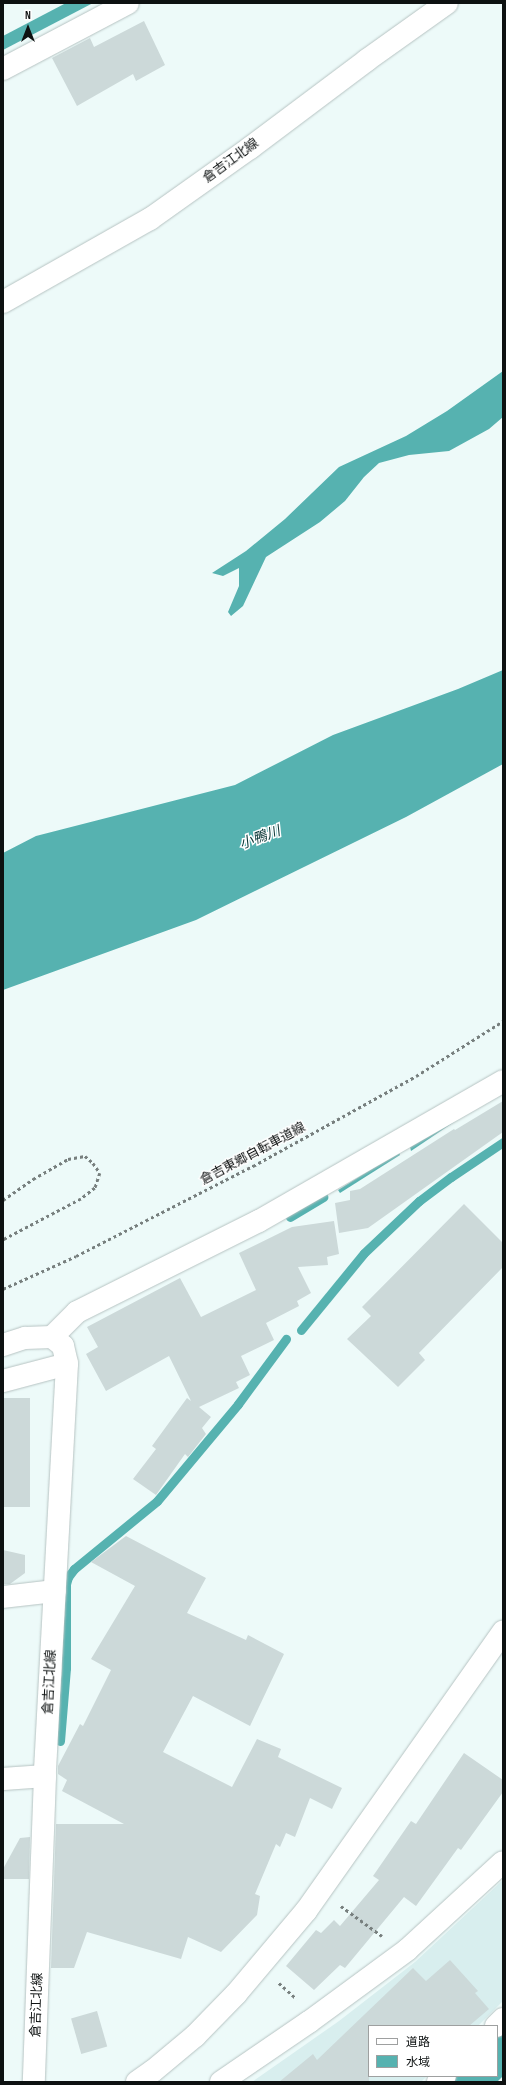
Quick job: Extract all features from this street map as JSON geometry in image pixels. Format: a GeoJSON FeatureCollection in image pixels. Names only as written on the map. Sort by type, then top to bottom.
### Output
{"type":"FeatureCollection","features":[{"type":"Feature","properties":{"kind":"street"},"geometry":{"type":"LineString","coordinates":[[3,69],[128,3]]}},
{"type":"Feature","properties":{"kind":"street","name":"倉吉江北線"},"geometry":{"type":"LineString","coordinates":[[3,302],[150,219],[250,148],[367,60],[448,3]]}},
{"type":"Feature","properties":{"kind":"street"},"geometry":{"type":"LineString","coordinates":[[3,1345],[25,1338],[52,1337],[77,1312],[259,1221],[503,1081]]}},
{"type":"Feature","properties":{"kind":"street","name":"倉吉江北線"},"geometry":{"type":"LineString","coordinates":[[34,2082],[45,1776],[67,1364],[63,1346],[52,1337]]}},
{"type":"Feature","properties":{"kind":"street"},"geometry":{"type":"LineString","coordinates":[[3,1381],[67,1364]]}},
{"type":"Feature","properties":{"kind":"street"},"geometry":{"type":"LineString","coordinates":[[3,1598],[55,1591]]}},
{"type":"Feature","properties":{"kind":"street"},"geometry":{"type":"LineString","coordinates":[[136,2082],[154,2072],[195,2036],[236,1994],[306,1911],[503,1632]]}},
{"type":"Feature","properties":{"kind":"street"},"geometry":{"type":"LineString","coordinates":[[3,1779],[45,1776]]}},
{"type":"Feature","properties":{"kind":"street"},"geometry":{"type":"LineString","coordinates":[[221,2082],[309,2022],[405,1952],[503,1862]]}},
{"type":"Feature","properties":{"kind":"path","name":"倉吉東郷自転車道線"},"geometry":{"type":"LineString","coordinates":[[3,1289],[76,1256],[253,1166],[416,1076],[503,1021]]}},
{"type":"Feature","properties":{"kind":"path"},"geometry":{"type":"LineString","coordinates":[[3,1200],[33,1179],[68,1159],[85,1156],[93,1163],[100,1173],[95,1188],[82,1199],[3,1240]]}},
{"type":"Feature","properties":{"kind":"path"},"geometry":{"type":"LineString","coordinates":[[334,1901],[405,1952]]}},
{"type":"Feature","properties":{"kind":"shaded area"},"geometry":{"type":"Polygon","coordinates":[[[503,1880],[503,2001],[479,2025],[368,2025],[368,2077],[426,2077],[421,2082],[252,2082],[339,2021],[415,1962],[503,1880]]]}},
{"type":"Feature","properties":{"kind":"water"},"geometry":{"type":"Polygon","coordinates":[[[66,3],[93,3],[3,50],[3,36],[66,3]]]}},
{"type":"Feature","properties":{"kind":"water"},"geometry":{"type":"Polygon","coordinates":[[[503,371],[503,417],[489,429],[449,451],[409,455],[379,463],[364,477],[345,501],[320,522],[266,557],[243,606],[231,616],[228,612],[239,586],[239,568],[223,576],[212,573],[246,551],[285,519],[339,467],[406,436],[447,411],[503,371]]]}},
{"type":"Feature","properties":{"kind":"water","name":"小鴨川"},"geometry":{"type":"Polygon","coordinates":[[[503,670],[503,764],[406,817],[196,920],[3,990],[3,853],[36,836],[235,785],[333,735],[458,689],[503,670]]]}},
{"type":"Feature","properties":{"kind":"water"},"geometry":{"type":"Polygon","coordinates":[[[456,1117],[457,1120],[411,1151],[410,1147],[456,1117]]]}},
{"type":"Feature","properties":{"kind":"water"},"geometry":{"type":"Polygon","coordinates":[[[399,1152],[400,1155],[340,1193],[338,1190],[399,1152]]]}},
{"type":"Feature","properties":{"kind":"water"},"geometry":{"type":"Polygon","coordinates":[[[503,2031],[503,2076],[497,2082],[451,2082],[456,2077],[498,2077],[498,2036],[503,2031]]]}},
{"type":"Feature","properties":{"kind":"building"},"geometry":{"type":"Polygon","coordinates":[[[144,21],[165,65],[136,81],[133,74],[77,106],[52,58],[90,38],[94,47],[144,21]]]}},
{"type":"Feature","properties":{"kind":"building"},"geometry":{"type":"Polygon","coordinates":[[[503,1101],[503,1132],[368,1228],[339,1233],[335,1203],[350,1200],[350,1191],[360,1189],[454,1129],[455,1130],[503,1101]]]}},
{"type":"Feature","properties":{"kind":"building"},"geometry":{"type":"Polygon","coordinates":[[[464,1204],[503,1243],[503,1267],[419,1353],[425,1360],[398,1387],[347,1339],[371,1316],[362,1307],[464,1204]]]}},
{"type":"Feature","properties":{"kind":"building"},"geometry":{"type":"Polygon","coordinates":[[[334,1221],[339,1254],[327,1257],[328,1265],[298,1267],[311,1293],[297,1301],[299,1306],[266,1323],[274,1340],[241,1356],[250,1375],[236,1382],[239,1388],[199,1407],[211,1417],[202,1428],[206,1434],[188,1457],[185,1454],[156,1495],[133,1479],[156,1449],[152,1446],[187,1398],[191,1401],[169,1356],[106,1391],[86,1354],[98,1347],[87,1327],[180,1278],[201,1317],[256,1290],[239,1253],[292,1227],[334,1221]]]}},
{"type":"Feature","properties":{"kind":"building"},"geometry":{"type":"Polygon","coordinates":[[[3,1398],[30,1398],[30,1507],[3,1507],[3,1398]]]}},
{"type":"Feature","properties":{"kind":"building"},"geometry":{"type":"Polygon","coordinates":[[[126,1536],[206,1578],[187,1613],[246,1640],[248,1635],[284,1654],[250,1726],[193,1696],[163,1752],[232,1787],[257,1739],[281,1749],[278,1757],[342,1788],[332,1809],[310,1798],[295,1837],[286,1833],[280,1847],[276,1844],[255,1894],[260,1896],[257,1915],[221,1952],[188,1937],[181,1959],[87,1932],[74,1968],[51,1968],[56,1824],[124,1824],[62,1791],[67,1780],[58,1774],[58,1766],[80,1724],[83,1726],[111,1670],[91,1659],[135,1586],[91,1562],[126,1536]]]}},
{"type":"Feature","properties":{"kind":"building"},"geometry":{"type":"Polygon","coordinates":[[[3,1550],[25,1555],[25,1573],[10,1584],[3,1584],[3,1550]]]}},
{"type":"Feature","properties":{"kind":"building"},"geometry":{"type":"Polygon","coordinates":[[[464,1753],[503,1780],[503,1792],[461,1850],[458,1848],[416,1906],[404,1897],[345,1968],[340,1965],[314,1990],[286,1966],[316,1930],[321,1933],[334,1920],[340,1926],[379,1880],[373,1876],[411,1821],[416,1824],[464,1753]]]}},
{"type":"Feature","properties":{"kind":"building"},"geometry":{"type":"Polygon","coordinates":[[[30,1837],[29,1879],[3,1879],[3,1869],[20,1838],[30,1837]]]}},
{"type":"Feature","properties":{"kind":"building"},"geometry":{"type":"Polygon","coordinates":[[[450,1960],[478,1991],[475,1993],[489,2009],[470,2025],[368,2025],[369,2082],[279,2082],[313,2054],[317,2060],[413,1968],[426,1981],[450,1960]]]}},
{"type":"Feature","properties":{"kind":"building"},"geometry":{"type":"Polygon","coordinates":[[[97,2011],[107,2047],[81,2054],[71,2018],[97,2011]]]}},
{"type":"Feature","properties":{"kind":"waterway"},"geometry":{"type":"LineString","coordinates":[[301,1330],[364,1253],[419,1201],[451,1177],[503,1142]]}},
{"type":"Feature","properties":{"kind":"waterway"},"geometry":{"type":"LineString","coordinates":[[290,1217],[323,1197]]}},
{"type":"Feature","properties":{"kind":"waterway"},"geometry":{"type":"LineString","coordinates":[[60,1741],[66,1668],[66,1584],[68,1577],[74,1569],[157,1501],[238,1404],[286,1339]]}}]}
